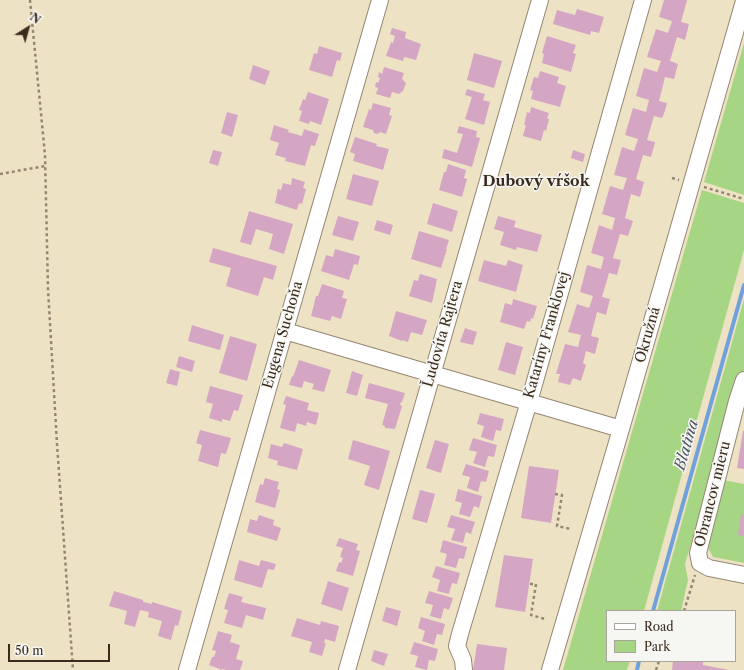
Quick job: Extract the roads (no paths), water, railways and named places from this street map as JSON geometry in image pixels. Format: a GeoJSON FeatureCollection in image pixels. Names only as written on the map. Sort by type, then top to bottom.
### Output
{"type":"FeatureCollection","features":[{"type":"Feature","properties":{"kind":"street","name":"Eugena Suchoňa"},"geometry":{"type":"LineString","coordinates":[[187,670],[380,0]]}},
{"type":"Feature","properties":{"kind":"street","name":"Ľudovíta Rajtera"},"geometry":{"type":"LineString","coordinates":[[347,669],[540,0]]}},
{"type":"Feature","properties":{"kind":"street","name":"Kataríny Franklovej"},"geometry":{"type":"LineString","coordinates":[[464,670],[463,660],[457,646],[643,0]]}},
{"type":"Feature","properties":{"kind":"street","name":"Okružná"},"geometry":{"type":"LineString","coordinates":[[550,670],[744,0]]}},
{"type":"Feature","properties":{"kind":"street"},"geometry":{"type":"LineString","coordinates":[[284,331],[621,429]]}},
{"type":"Feature","properties":{"kind":"street","name":"Obrancov mieru"},"geometry":{"type":"LineString","coordinates":[[744,380],[737,401],[698,553],[700,563],[709,568],[744,575]]}},
{"type":"Feature","properties":{"kind":"waterway","name":"Blatina"},"geometry":{"type":"LineString","coordinates":[[653,610],[744,285]]}},
{"type":"Feature","properties":{"kind":"waterway","name":"Blatina"},"geometry":{"type":"LineString","coordinates":[[637,670],[639,662]]}},
{"type":"Feature","properties":{"kind":"district","name":"Dubový vŕšok"},"geometry":{"type":"Point","coordinates":[536,182]}}]}
